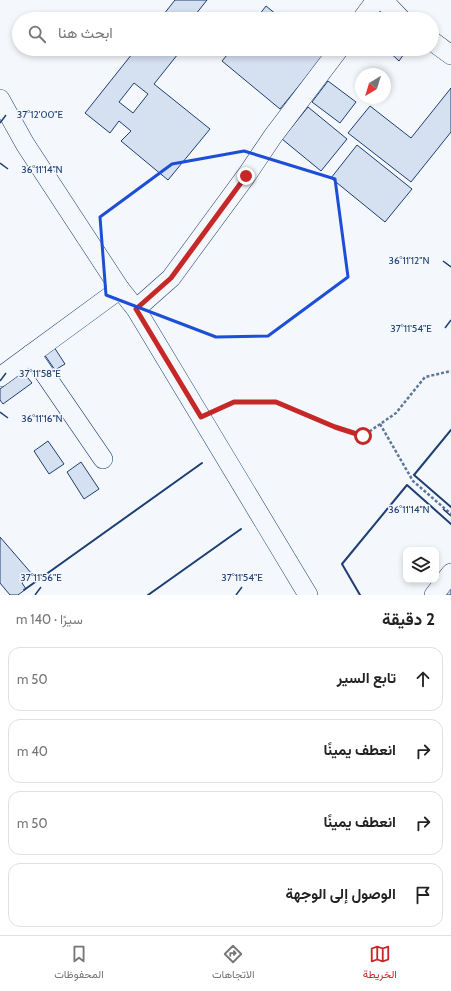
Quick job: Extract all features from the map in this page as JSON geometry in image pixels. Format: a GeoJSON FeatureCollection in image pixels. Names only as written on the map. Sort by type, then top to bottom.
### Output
{"type":"FeatureCollection","features":[{"type":"Feature","properties":{"kind":"street"},"geometry":{"type":"LineString","coordinates":[[367,12],[376,0]]}},
{"type":"Feature","properties":{"kind":"street"},"geometry":{"type":"LineString","coordinates":[[383,0],[394,12]]}},
{"type":"Feature","properties":{"kind":"street"},"geometry":{"type":"LineString","coordinates":[[439,46],[451,55]]}},
{"type":"Feature","properties":{"kind":"street"},"geometry":{"type":"LineString","coordinates":[[136,309],[171,278],[246,176],[273,136],[334,56]]}},
{"type":"Feature","properties":{"kind":"street"},"geometry":{"type":"LineString","coordinates":[[0,99],[25,144],[120,289],[136,309],[308,595]]}},
{"type":"Feature","properties":{"kind":"street"},"geometry":{"type":"LineString","coordinates":[[0,377],[120,289]]}},
{"type":"Feature","properties":{"kind":"street"},"geometry":{"type":"LineString","coordinates":[[31,354],[103,459]]}},
{"type":"Feature","properties":{"kind":"street"},"geometry":{"type":"LineString","coordinates":[[434,595],[451,573]]}},
{"type":"Feature","properties":{"kind":"path"},"geometry":{"type":"LineString","coordinates":[[201,417],[234,402],[276,402],[335,427],[363,436],[396,413],[425,377],[451,371]]}},
{"type":"Feature","properties":{"kind":"path"},"geometry":{"type":"LineString","coordinates":[[380,424],[413,480],[451,514]]}},
{"type":"Feature","properties":{"kind":"highlighted area"},"geometry":{"type":"Polygon","coordinates":[[[244,151],[335,179],[348,277],[268,336],[216,337],[106,295],[100,217],[172,164],[244,151]]]}},
{"type":"Feature","properties":{"kind":"building"},"geometry":{"type":"Polygon","coordinates":[[[175,0],[207,0],[198,12],[166,12],[175,0]]]}},
{"type":"Feature","properties":{"kind":"building"},"geometry":{"type":"Polygon","coordinates":[[[266,6],[273,12],[261,12],[266,6]]]}},
{"type":"Feature","properties":{"kind":"building"},"geometry":{"type":"Polygon","coordinates":[[[130,56],[176,56],[154,84],[210,129],[168,180],[121,141],[131,131],[119,121],[110,133],[85,113],[130,56]],[[134,83],[119,102],[133,113],[148,94],[134,83]]]}},
{"type":"Feature","properties":{"kind":"building"},"geometry":{"type":"Polygon","coordinates":[[[226,56],[323,56],[280,109],[222,61],[226,56]]]}},
{"type":"Feature","properties":{"kind":"building"},"geometry":{"type":"Polygon","coordinates":[[[394,56],[402,56],[399,61],[394,56]]]}},
{"type":"Feature","properties":{"kind":"building"},"geometry":{"type":"Polygon","coordinates":[[[328,81],[355,101],[355,103],[340,123],[312,102],[328,81]]]}},
{"type":"Feature","properties":{"kind":"building"},"geometry":{"type":"Polygon","coordinates":[[[451,88],[451,132],[411,182],[348,133],[370,106],[411,138],[451,88]]]}},
{"type":"Feature","properties":{"kind":"building"},"geometry":{"type":"Polygon","coordinates":[[[308,107],[347,139],[321,171],[282,139],[308,107]]]}},
{"type":"Feature","properties":{"kind":"building"},"geometry":{"type":"Polygon","coordinates":[[[357,145],[412,189],[385,222],[331,178],[357,145]]]}},
{"type":"Feature","properties":{"kind":"building"},"geometry":{"type":"Polygon","coordinates":[[[54,347],[65,364],[55,370],[44,354],[54,347]]]}},
{"type":"Feature","properties":{"kind":"building"},"geometry":{"type":"Polygon","coordinates":[[[23,372],[32,383],[3,404],[0,400],[0,389],[23,372]]]}},
{"type":"Feature","properties":{"kind":"building"},"geometry":{"type":"Polygon","coordinates":[[[48,441],[64,464],[49,474],[34,451],[48,441]]]}},
{"type":"Feature","properties":{"kind":"building"},"geometry":{"type":"Polygon","coordinates":[[[81,462],[99,489],[84,499],[67,472],[81,462]]]}},
{"type":"Feature","properties":{"kind":"building"},"geometry":{"type":"Polygon","coordinates":[[[0,537],[32,574],[22,583],[26,589],[18,595],[10,595],[0,583],[0,537]]]}},
{"type":"Feature","properties":{"kind":"building"},"geometry":{"type":"Polygon","coordinates":[[[451,582],[451,595],[446,595],[443,592],[451,582]]]}},
{"type":"Feature","properties":{"kind":"wall"},"geometry":{"type":"LineString","coordinates":[[451,430],[414,475],[451,507]]}},
{"type":"Feature","properties":{"kind":"wall"},"geometry":{"type":"LineString","coordinates":[[24,590],[202,463]]}},
{"type":"Feature","properties":{"kind":"wall"},"geometry":{"type":"LineString","coordinates":[[360,595],[342,564],[407,485],[451,524]]}},
{"type":"Feature","properties":{"kind":"wall"},"geometry":{"type":"LineString","coordinates":[[148,595],[241,529]]}},
{"type":"Feature","properties":{"kind":"route"},"geometry":{"type":"LineString","coordinates":[[246,176],[171,278],[136,309],[201,417],[234,402],[276,402],[335,427],[363,436]]}}]}
